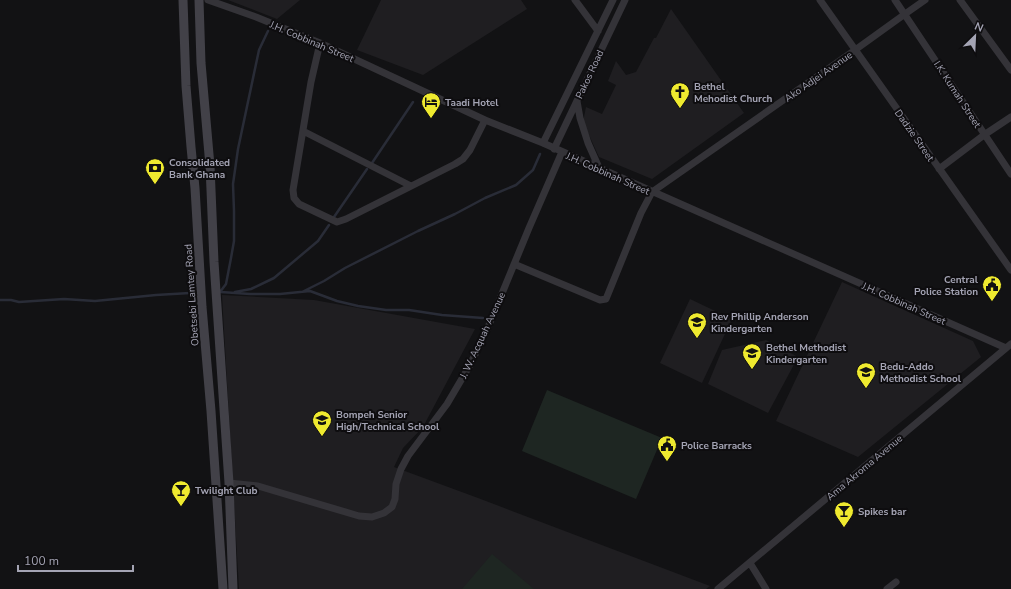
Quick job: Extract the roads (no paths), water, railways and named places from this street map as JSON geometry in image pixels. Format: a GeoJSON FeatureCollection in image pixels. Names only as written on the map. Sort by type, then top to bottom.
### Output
{"type":"FeatureCollection","features":[{"type":"Feature","properties":{"kind":"main road","name":"Obetsebi Lamtey Road"},"geometry":{"type":"LineString","coordinates":[[183,0],[187,93],[223,589]]}},
{"type":"Feature","properties":{"kind":"main road"},"geometry":{"type":"LineString","coordinates":[[199,0],[201,63],[210,166],[214,262],[229,483],[233,589]]}},
{"type":"Feature","properties":{"kind":"street","name":"J.H. Cobbinah Street"},"geometry":{"type":"LineString","coordinates":[[208,0],[256,17],[320,43],[485,120],[543,143],[600,170],[1009,346]]}},
{"type":"Feature","properties":{"kind":"street"},"geometry":{"type":"LineString","coordinates":[[575,0],[598,31]]}},
{"type":"Feature","properties":{"kind":"street","name":"Pakos Road"},"geometry":{"type":"LineString","coordinates":[[543,143],[613,0]]}},
{"type":"Feature","properties":{"kind":"street","name":"Pakos Road"},"geometry":{"type":"LineString","coordinates":[[554,149],[625,0]]}},
{"type":"Feature","properties":{"kind":"street","name":"Dadzie Street"},"geometry":{"type":"LineString","coordinates":[[820,0],[1011,270]]}},
{"type":"Feature","properties":{"kind":"street","name":"I.K. Kumah Street"},"geometry":{"type":"LineString","coordinates":[[895,0],[1011,174]]}},
{"type":"Feature","properties":{"kind":"street","name":"Ako Adjei Avenue"},"geometry":{"type":"LineString","coordinates":[[652,192],[925,0]]}},
{"type":"Feature","properties":{"kind":"street"},"geometry":{"type":"LineString","coordinates":[[960,0],[1011,70]]}},
{"type":"Feature","properties":{"kind":"street"},"geometry":{"type":"LineString","coordinates":[[320,43],[311,82],[293,190],[294,198],[299,204],[329,220],[336,222],[346,219],[463,159],[470,150],[485,120]]}},
{"type":"Feature","properties":{"kind":"street"},"geometry":{"type":"LineString","coordinates":[[577,101],[580,118],[588,143],[600,170]]}},
{"type":"Feature","properties":{"kind":"street"},"geometry":{"type":"LineString","coordinates":[[940,169],[984,134],[1011,117]]}},
{"type":"Feature","properties":{"kind":"street"},"geometry":{"type":"LineString","coordinates":[[303,131],[411,186]]}},
{"type":"Feature","properties":{"kind":"street","name":"J. W. Acquah Avenue"},"geometry":{"type":"LineString","coordinates":[[229,483],[258,486],[359,516],[372,517],[384,513],[392,507],[395,499],[396,484],[401,469],[408,456],[447,404],[470,365],[489,325],[562,152]]}},
{"type":"Feature","properties":{"kind":"street"},"geometry":{"type":"LineString","coordinates":[[514,264],[600,300],[606,299],[641,213],[652,192]]}},
{"type":"Feature","properties":{"kind":"street","name":"Ama Akroma Avenue"},"geometry":{"type":"LineString","coordinates":[[718,589],[1009,346]]}},
{"type":"Feature","properties":{"kind":"street"},"geometry":{"type":"LineString","coordinates":[[750,563],[766,589]]}},
{"type":"Feature","properties":{"kind":"street"},"geometry":{"type":"LineString","coordinates":[[887,589],[896,582]]}},
{"type":"Feature","properties":{"kind":"waterway"},"geometry":{"type":"LineString","coordinates":[[220,292],[226,284],[234,241],[233,184],[238,149],[259,50],[268,31]]}},
{"type":"Feature","properties":{"kind":"waterway"},"geometry":{"type":"LineString","coordinates":[[372,163],[413,102]]}},
{"type":"Feature","properties":{"kind":"waterway"},"geometry":{"type":"LineString","coordinates":[[302,292],[345,268],[418,231],[485,198],[516,185],[533,170],[540,154]]}},
{"type":"Feature","properties":{"kind":"waterway"},"geometry":{"type":"LineString","coordinates":[[334,217],[367,169]]}},
{"type":"Feature","properties":{"kind":"waterway"},"geometry":{"type":"LineString","coordinates":[[235,292],[251,289],[274,278],[318,241],[329,225]]}},
{"type":"Feature","properties":{"kind":"waterway"},"geometry":{"type":"LineString","coordinates":[[221,292],[280,294],[310,291],[337,301],[358,306],[386,310],[409,310],[442,315],[483,318]]}},
{"type":"Feature","properties":{"kind":"waterway"},"geometry":{"type":"LineString","coordinates":[[0,300],[19,302],[64,299],[95,301],[190,293]]}},
{"type":"Feature","properties":{"kind":"place","name":"Bethel Mehodist Church"},"geometry":{"type":"Point","coordinates":[680,109]}},
{"type":"Feature","properties":{"kind":"place","name":"Taadi Hotel"},"geometry":{"type":"Point","coordinates":[431,119]}},
{"type":"Feature","properties":{"kind":"place","name":"Consolidated Bank Ghana"},"geometry":{"type":"Point","coordinates":[155,185]}},
{"type":"Feature","properties":{"kind":"place","name":"Central Police Station"},"geometry":{"type":"Point","coordinates":[992,302]}},
{"type":"Feature","properties":{"kind":"place","name":"Rev Phillip Anderson Kindergarten"},"geometry":{"type":"Point","coordinates":[697,339]}},
{"type":"Feature","properties":{"kind":"place","name":"Bethel Methodist Kindergarten"},"geometry":{"type":"Point","coordinates":[752,370]}},
{"type":"Feature","properties":{"kind":"place","name":"Bedu-Addo Methodist School"},"geometry":{"type":"Point","coordinates":[866,389]}},
{"type":"Feature","properties":{"kind":"place","name":"Bompeh Senior High/Technical School"},"geometry":{"type":"Point","coordinates":[322,437]}},
{"type":"Feature","properties":{"kind":"place","name":"Police Barracks"},"geometry":{"type":"Point","coordinates":[667,462]}},
{"type":"Feature","properties":{"kind":"place","name":"Twilight Club"},"geometry":{"type":"Point","coordinates":[181,507]}},
{"type":"Feature","properties":{"kind":"place","name":"Spikes bar"},"geometry":{"type":"Point","coordinates":[844,528]}}]}
